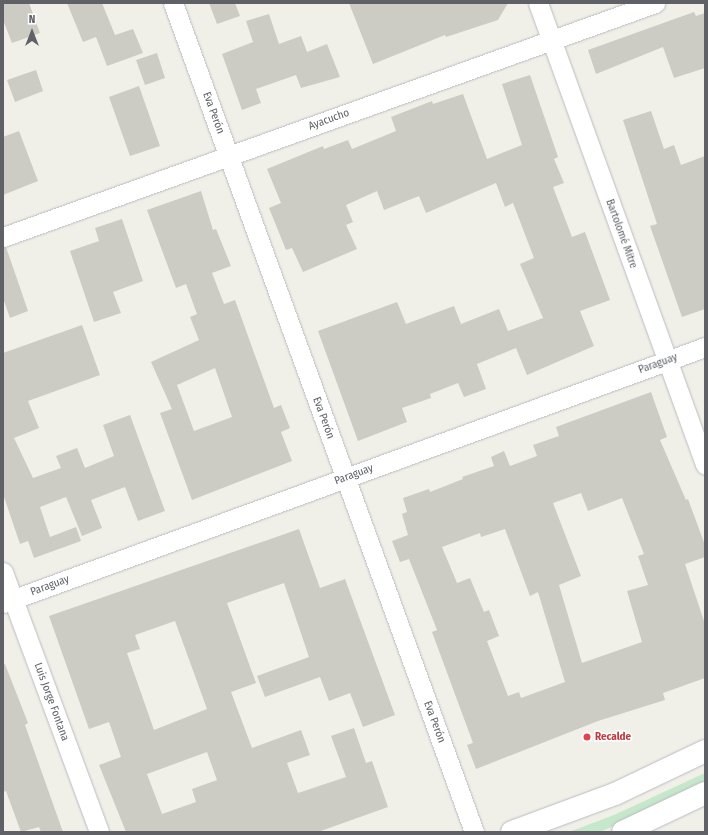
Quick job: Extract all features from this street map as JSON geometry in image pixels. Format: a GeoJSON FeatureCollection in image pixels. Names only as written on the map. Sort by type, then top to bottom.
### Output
{"type":"FeatureCollection","features":[{"type":"Feature","properties":{"kind":"main road"},"geometry":{"type":"LineString","coordinates":[[512,832],[615,794],[705,751]]}},
{"type":"Feature","properties":{"kind":"main road"},"geometry":{"type":"LineString","coordinates":[[623,832],[705,793]]}},
{"type":"Feature","properties":{"kind":"street","name":"Eva Perón"},"geometry":{"type":"LineString","coordinates":[[173,3],[474,832]]}},
{"type":"Feature","properties":{"kind":"street","name":"Bartolomé Mitre"},"geometry":{"type":"LineString","coordinates":[[538,3],[666,361],[705,465]]}},
{"type":"Feature","properties":{"kind":"street","name":"Ayacucho"},"geometry":{"type":"LineString","coordinates":[[3,237],[655,3]]}},
{"type":"Feature","properties":{"kind":"street","name":"Paraguay"},"geometry":{"type":"LineString","coordinates":[[8,601],[705,347]]}},
{"type":"Feature","properties":{"kind":"street","name":"Luis Jorge Fontana"},"geometry":{"type":"LineString","coordinates":[[3,572],[8,601],[99,832]]}},
{"type":"Feature","properties":{"kind":"green space"},"geometry":{"type":"Polygon","coordinates":[[[705,773],[705,785],[617,825],[599,832],[569,832],[614,815],[705,773]]]}},
{"type":"Feature","properties":{"kind":"building"},"geometry":{"type":"Polygon","coordinates":[[[3,3],[29,3],[40,33],[12,43],[3,20],[3,3]]]}},
{"type":"Feature","properties":{"kind":"building"},"geometry":{"type":"Polygon","coordinates":[[[67,3],[102,3],[115,35],[133,29],[143,53],[107,66],[96,37],[83,42],[67,3]]]}},
{"type":"Feature","properties":{"kind":"building"},"geometry":{"type":"Polygon","coordinates":[[[209,3],[235,3],[240,16],[217,24],[209,3]]]}},
{"type":"Feature","properties":{"kind":"building"},"geometry":{"type":"Polygon","coordinates":[[[349,3],[508,3],[498,20],[446,37],[445,35],[373,64],[349,3]]]}},
{"type":"Feature","properties":{"kind":"building"},"geometry":{"type":"Polygon","coordinates":[[[694,12],[696,16],[705,13],[705,68],[674,78],[663,47],[596,74],[588,50],[694,12]]]}},
{"type":"Feature","properties":{"kind":"building"},"geometry":{"type":"Polygon","coordinates":[[[269,14],[279,44],[301,36],[307,52],[327,44],[340,77],[301,88],[296,75],[256,89],[261,103],[242,110],[222,54],[253,42],[246,21],[269,14]]]}},
{"type":"Feature","properties":{"kind":"building"},"geometry":{"type":"Polygon","coordinates":[[[157,53],[165,78],[145,85],[136,60],[157,53]]]}},
{"type":"Feature","properties":{"kind":"building"},"geometry":{"type":"Polygon","coordinates":[[[36,70],[43,91],[15,102],[7,80],[36,70]]]}},
{"type":"Feature","properties":{"kind":"building"},"geometry":{"type":"Polygon","coordinates":[[[530,75],[558,157],[554,159],[564,183],[553,187],[572,237],[585,232],[610,300],[580,311],[594,346],[527,375],[516,348],[477,364],[486,389],[464,397],[458,383],[430,394],[431,398],[402,408],[407,422],[358,441],[318,331],[397,302],[406,324],[454,306],[461,324],[499,309],[508,331],[543,318],[520,264],[534,258],[513,203],[505,207],[496,183],[426,213],[419,196],[384,210],[377,191],[346,205],[353,222],[346,225],[357,249],[303,272],[292,248],[286,250],[269,208],[281,203],[267,169],[323,146],[324,149],[348,140],[352,149],[396,131],[391,117],[432,101],[433,104],[463,94],[487,159],[522,145],[502,84],[530,75]]]}},
{"type":"Feature","properties":{"kind":"building"},"geometry":{"type":"Polygon","coordinates":[[[139,86],[160,146],[130,156],[109,97],[139,86]]]}},
{"type":"Feature","properties":{"kind":"building"},"geometry":{"type":"Polygon","coordinates":[[[651,111],[664,149],[674,145],[681,165],[705,156],[705,309],[682,317],[650,226],[657,224],[623,120],[651,111]]]}},
{"type":"Feature","properties":{"kind":"building"},"geometry":{"type":"Polygon","coordinates":[[[19,131],[38,181],[3,195],[3,137],[19,131]]]}},
{"type":"Feature","properties":{"kind":"building"},"geometry":{"type":"Polygon","coordinates":[[[201,191],[213,230],[216,229],[231,266],[212,273],[224,304],[235,300],[274,408],[281,405],[290,428],[281,432],[292,461],[192,500],[160,413],[172,409],[151,362],[199,340],[190,317],[197,314],[186,284],[176,288],[147,210],[201,191]],[[215,368],[177,385],[194,431],[232,417],[215,368]]]}},
{"type":"Feature","properties":{"kind":"building"},"geometry":{"type":"Polygon","coordinates":[[[122,219],[143,281],[113,292],[121,313],[94,322],[70,251],[99,241],[95,228],[122,219]]]}},
{"type":"Feature","properties":{"kind":"building"},"geometry":{"type":"Polygon","coordinates":[[[6,247],[28,311],[10,318],[3,298],[3,248],[6,247]]]}},
{"type":"Feature","properties":{"kind":"building"},"geometry":{"type":"Polygon","coordinates":[[[82,325],[100,375],[28,401],[39,428],[14,438],[33,478],[61,468],[56,456],[77,448],[85,468],[114,456],[103,425],[130,415],[165,511],[138,521],[125,487],[91,500],[102,528],[82,536],[66,497],[40,507],[50,537],[76,527],[81,541],[34,558],[28,541],[20,544],[3,494],[3,353],[82,325]]]}},
{"type":"Feature","properties":{"kind":"building"},"geometry":{"type":"Polygon","coordinates":[[[651,392],[667,437],[660,440],[686,500],[688,499],[705,545],[705,557],[685,564],[705,624],[705,678],[663,693],[665,700],[598,721],[476,769],[467,745],[473,743],[432,632],[437,630],[409,559],[400,562],[392,541],[408,535],[402,514],[407,512],[403,498],[429,489],[430,492],[463,479],[462,477],[494,466],[491,457],[504,451],[510,466],[537,456],[533,445],[559,436],[556,427],[651,392]],[[581,493],[553,503],[581,576],[559,585],[582,663],[642,642],[627,591],[648,585],[638,556],[644,554],[622,498],[588,511],[581,493]],[[505,529],[481,537],[480,533],[442,547],[457,583],[470,578],[484,612],[489,610],[499,636],[487,641],[508,696],[519,692],[521,698],[565,682],[538,592],[530,596],[505,529]]]}},
{"type":"Feature","properties":{"kind":"building"},"geometry":{"type":"Polygon","coordinates":[[[299,529],[320,588],[345,579],[395,715],[363,727],[350,693],[329,701],[320,677],[265,697],[257,676],[309,657],[284,583],[227,603],[256,683],[231,692],[252,748],[301,730],[310,755],[287,763],[298,793],[346,777],[331,736],[354,728],[366,763],[372,761],[388,807],[318,832],[126,832],[99,765],[121,757],[109,722],[89,729],[49,616],[299,529]],[[175,621],[135,635],[140,649],[127,653],[154,730],[207,709],[175,621]],[[207,752],[147,774],[162,814],[196,802],[192,789],[217,780],[207,752]]]}},
{"type":"Feature","properties":{"kind":"building"},"geometry":{"type":"Polygon","coordinates":[[[5,664],[28,723],[25,725],[63,832],[41,832],[39,827],[21,832],[6,791],[3,792],[3,665],[5,664]]]}},
{"type":"Feature","properties":{"kind":"place","name":"Recalde"},"geometry":{"type":"Point","coordinates":[587,737]}}]}
